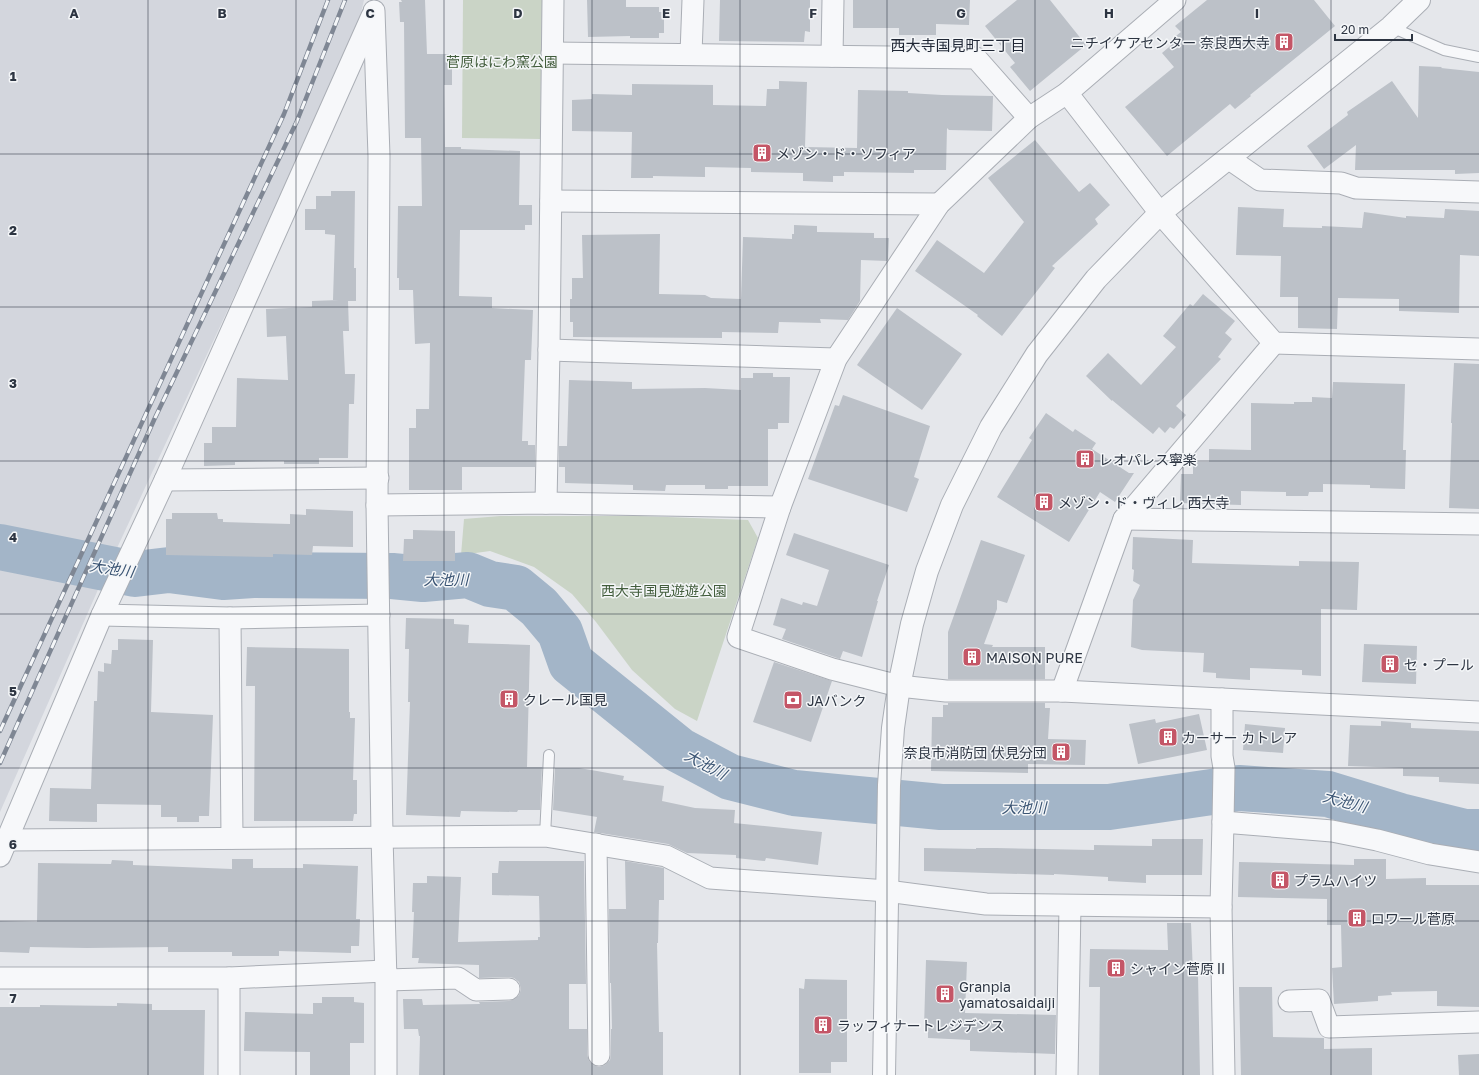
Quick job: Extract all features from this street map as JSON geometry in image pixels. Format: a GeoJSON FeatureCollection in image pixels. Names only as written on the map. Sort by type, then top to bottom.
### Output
{"type":"FeatureCollection","features":[{"type":"Feature","properties":{"kind":"street"},"geometry":{"type":"LineString","coordinates":[[546,503],[553,0]]}},
{"type":"Feature","properties":{"kind":"street"},"geometry":{"type":"LineString","coordinates":[[691,54],[693,0]]}},
{"type":"Feature","properties":{"kind":"street"},"geometry":{"type":"LineString","coordinates":[[832,56],[833,0]]}},
{"type":"Feature","properties":{"kind":"street"},"geometry":{"type":"LineString","coordinates":[[1175,0],[1067,93],[1028,118],[939,204],[836,359],[780,507],[738,638],[832,669],[899,686],[946,691],[1062,691],[1479,712]]}},
{"type":"Feature","properties":{"kind":"street"},"geometry":{"type":"LineString","coordinates":[[884,1075],[888,785],[893,728],[899,686],[912,624],[927,570],[952,505],[991,427],[1037,354],[1096,279],[1160,213],[1391,27],[1419,0]]}},
{"type":"Feature","properties":{"kind":"street"},"geometry":{"type":"LineString","coordinates":[[376,5],[379,156],[377,505],[382,836],[386,975],[386,1075]]}},
{"type":"Feature","properties":{"kind":"street"},"geometry":{"type":"LineString","coordinates":[[376,5],[165,480],[102,615],[3,848],[232,838],[545,836],[666,856],[710,878],[887,891],[986,904],[1221,907]]}},
{"type":"Feature","properties":{"kind":"street"},"geometry":{"type":"LineString","coordinates":[[552,53],[976,58],[1028,118]]}},
{"type":"Feature","properties":{"kind":"street"},"geometry":{"type":"LineString","coordinates":[[1067,93],[1160,213],[1274,343],[1479,349]]}},
{"type":"Feature","properties":{"kind":"street"},"geometry":{"type":"LineString","coordinates":[[1228,158],[1260,180],[1341,183],[1356,188],[1479,192]]}},
{"type":"Feature","properties":{"kind":"street"},"geometry":{"type":"LineString","coordinates":[[551,201],[939,204]]}},
{"type":"Feature","properties":{"kind":"street"},"geometry":{"type":"LineString","coordinates":[[1062,691],[1124,519],[1274,343]]}},
{"type":"Feature","properties":{"kind":"street"},"geometry":{"type":"LineString","coordinates":[[549,350],[836,359]]}},
{"type":"Feature","properties":{"kind":"street"},"geometry":{"type":"LineString","coordinates":[[165,480],[378,478]]}},
{"type":"Feature","properties":{"kind":"street"},"geometry":{"type":"LineString","coordinates":[[377,505],[546,503],[780,507]]}},
{"type":"Feature","properties":{"kind":"street"},"geometry":{"type":"LineString","coordinates":[[1124,519],[1479,524]]}},
{"type":"Feature","properties":{"kind":"street"},"geometry":{"type":"LineString","coordinates":[[102,615],[230,618],[379,610]]}},
{"type":"Feature","properties":{"kind":"street"},"geometry":{"type":"LineString","coordinates":[[230,618],[232,838]]}},
{"type":"Feature","properties":{"kind":"street"},"geometry":{"type":"LineString","coordinates":[[1222,699],[1222,756],[1224,768],[1221,907],[1224,1075]]}},
{"type":"Feature","properties":{"kind":"street"},"geometry":{"type":"LineString","coordinates":[[1223,822],[1332,831],[1377,840],[1430,854],[1479,862]]}},
{"type":"Feature","properties":{"kind":"street"},"geometry":{"type":"LineString","coordinates":[[596,844],[599,1055]]}},
{"type":"Feature","properties":{"kind":"street"},"geometry":{"type":"LineString","coordinates":[[1067,1075],[1070,906]]}},
{"type":"Feature","properties":{"kind":"street"},"geometry":{"type":"LineString","coordinates":[[0,978],[229,978],[386,975],[458,978],[476,990],[509,989]]}},
{"type":"Feature","properties":{"kind":"street"},"geometry":{"type":"LineString","coordinates":[[229,978],[229,1075]]}},
{"type":"Feature","properties":{"kind":"street"},"geometry":{"type":"LineString","coordinates":[[1290,1001],[1319,1000],[1330,1027],[1479,1022]]}},
{"type":"Feature","properties":{"kind":"lane"},"geometry":{"type":"LineString","coordinates":[[1391,27],[1444,50],[1479,57]]}},
{"type":"Feature","properties":{"kind":"lane"},"geometry":{"type":"LineString","coordinates":[[545,836],[549,756]]}},
{"type":"Feature","properties":{"kind":"shaded area"},"geometry":{"type":"Polygon","coordinates":[[[0,0],[364,0],[360,17],[276,206],[104,576],[0,812],[0,0]]]}},
{"type":"Feature","properties":{"kind":"green space","name":"菅原はにわ窯公園"},"geometry":{"type":"Polygon","coordinates":[[[463,0],[542,0],[540,139],[462,138],[463,0]]]}},
{"type":"Feature","properties":{"kind":"green space","name":"西大寺国見遊遊公園"},"geometry":{"type":"Polygon","coordinates":[[[500,516],[640,516],[748,520],[758,538],[697,721],[675,709],[632,670],[596,622],[572,594],[534,567],[490,551],[461,555],[464,519],[500,516]]]}},
{"type":"Feature","properties":{"kind":"building"},"geometry":{"type":"Polygon","coordinates":[[[401,0],[425,0],[427,54],[452,54],[452,85],[444,85],[445,147],[520,151],[519,205],[532,205],[532,225],[525,225],[525,230],[460,230],[459,296],[492,297],[492,308],[533,310],[531,360],[525,360],[522,441],[528,441],[528,445],[535,445],[535,467],[462,467],[462,490],[409,490],[409,428],[416,428],[416,409],[429,409],[430,343],[415,344],[413,290],[399,290],[399,278],[397,278],[398,206],[422,206],[421,138],[405,138],[404,22],[400,22],[399,2],[402,2],[401,0]]]}},
{"type":"Feature","properties":{"kind":"building"},"geometry":{"type":"Polygon","coordinates":[[[587,0],[626,0],[626,7],[659,7],[659,12],[664,12],[664,33],[659,33],[659,38],[630,38],[630,36],[588,37],[587,0]]]}},
{"type":"Feature","properties":{"kind":"building"},"geometry":{"type":"Polygon","coordinates":[[[720,0],[810,0],[810,32],[805,31],[804,42],[719,41],[720,0]]]}},
{"type":"Feature","properties":{"kind":"building"},"geometry":{"type":"Polygon","coordinates":[[[853,0],[970,0],[969,25],[936,24],[936,35],[899,35],[899,28],[853,28],[853,0]]]}},
{"type":"Feature","properties":{"kind":"building"},"geometry":{"type":"Polygon","coordinates":[[[1017,0],[1050,0],[1086,45],[1030,91],[1010,67],[1015,63],[985,26],[1017,0]]]}},
{"type":"Feature","properties":{"kind":"building"},"geometry":{"type":"Polygon","coordinates":[[[1207,0],[1314,0],[1335,26],[1235,109],[1230,104],[1167,156],[1125,107],[1174,67],[1162,53],[1175,42],[1172,39],[1181,32],[1175,26],[1207,0]]]}},
{"type":"Feature","properties":{"kind":"building"},"geometry":{"type":"Polygon","coordinates":[[[1419,66],[1442,67],[1441,68],[1479,72],[1479,173],[1455,174],[1455,170],[1355,170],[1356,145],[1324,169],[1307,146],[1348,115],[1347,112],[1392,81],[1418,118],[1419,66]]]}},
{"type":"Feature","properties":{"kind":"building"},"geometry":{"type":"Polygon","coordinates":[[[779,81],[807,82],[805,147],[857,148],[858,90],[908,91],[908,93],[942,95],[993,96],[992,131],[949,130],[947,128],[946,170],[914,170],[914,173],[844,172],[844,176],[833,176],[833,182],[803,181],[803,173],[751,172],[751,168],[705,167],[705,177],[653,176],[653,178],[631,178],[632,132],[572,131],[572,100],[592,99],[592,94],[632,95],[632,84],[713,85],[713,105],[766,106],[767,89],[779,89],[779,81]]]}},
{"type":"Feature","properties":{"kind":"building"},"geometry":{"type":"Polygon","coordinates":[[[1035,140],[1079,192],[1090,183],[1110,205],[1095,219],[1098,224],[1052,266],[1055,268],[1002,336],[977,316],[978,315],[915,271],[937,240],[984,273],[1024,222],[988,178],[1035,140]]]}},
{"type":"Feature","properties":{"kind":"building"},"geometry":{"type":"Polygon","coordinates":[[[331,191],[355,191],[354,268],[356,268],[356,301],[348,301],[349,331],[343,331],[345,374],[355,374],[354,404],[349,404],[348,458],[319,458],[319,464],[284,464],[284,461],[235,462],[235,465],[204,466],[204,443],[212,443],[212,427],[236,427],[237,378],[288,380],[286,336],[267,337],[266,309],[312,307],[312,301],[339,300],[333,300],[335,235],[325,234],[325,230],[305,230],[305,209],[316,209],[316,196],[331,196],[331,191]]]}},
{"type":"Feature","properties":{"kind":"building"},"geometry":{"type":"Polygon","coordinates":[[[1238,207],[1284,209],[1283,227],[1322,228],[1322,226],[1362,228],[1364,212],[1406,218],[1406,216],[1444,218],[1445,209],[1479,211],[1479,256],[1460,255],[1459,313],[1399,311],[1399,299],[1338,298],[1337,329],[1298,328],[1298,297],[1280,297],[1281,256],[1236,255],[1238,207]]]}},
{"type":"Feature","properties":{"kind":"building"},"geometry":{"type":"Polygon","coordinates":[[[794,225],[817,226],[817,232],[874,233],[874,238],[889,238],[887,261],[861,260],[860,301],[848,320],[820,319],[821,323],[779,322],[778,333],[722,332],[722,338],[573,337],[573,322],[570,322],[570,299],[572,299],[572,278],[583,278],[582,235],[660,234],[659,294],[705,295],[711,298],[741,299],[743,237],[792,239],[792,234],[794,234],[794,225]]]}},
{"type":"Feature","properties":{"kind":"building"},"geometry":{"type":"Polygon","coordinates":[[[1203,294],[1235,321],[1225,333],[1232,339],[1218,357],[1221,359],[1176,406],[1186,415],[1174,429],[1170,427],[1165,433],[1159,427],[1153,434],[1112,401],[1086,376],[1108,353],[1141,385],[1176,347],[1163,336],[1190,304],[1193,306],[1203,294]]]}},
{"type":"Feature","properties":{"kind":"building"},"geometry":{"type":"Polygon","coordinates":[[[897,308],[962,354],[922,410],[857,365],[897,308]]]}},
{"type":"Feature","properties":{"kind":"building"},"geometry":{"type":"Polygon","coordinates":[[[1454,363],[1479,364],[1479,509],[1449,508],[1454,363]]]}},
{"type":"Feature","properties":{"kind":"building"},"geometry":{"type":"Polygon","coordinates":[[[753,373],[773,373],[773,377],[790,377],[789,423],[778,423],[778,429],[768,429],[768,486],[728,486],[728,489],[705,489],[705,485],[666,485],[665,491],[633,490],[633,485],[565,483],[565,467],[559,467],[559,446],[567,446],[569,380],[632,382],[632,389],[705,388],[741,390],[741,378],[753,378],[753,373]]]}},
{"type":"Feature","properties":{"kind":"building"},"geometry":{"type":"Polygon","coordinates":[[[1333,382],[1405,384],[1403,450],[1406,450],[1405,489],[1370,488],[1370,485],[1323,484],[1323,492],[1309,492],[1308,496],[1286,496],[1286,492],[1241,491],[1241,505],[1180,503],[1181,474],[1193,474],[1193,462],[1209,462],[1209,449],[1251,450],[1251,403],[1294,404],[1294,402],[1312,402],[1312,397],[1332,398],[1333,382]]]}},
{"type":"Feature","properties":{"kind":"building"},"geometry":{"type":"Polygon","coordinates":[[[843,395],[930,426],[914,477],[919,479],[907,512],[808,479],[835,405],[839,406],[843,395]]]}},
{"type":"Feature","properties":{"kind":"building"},"geometry":{"type":"Polygon","coordinates":[[[1046,413],[1073,432],[1075,429],[1096,443],[1092,449],[1129,473],[1134,473],[1115,502],[1100,492],[1069,542],[997,497],[1032,440],[1029,438],[1046,413]]]}},
{"type":"Feature","properties":{"kind":"building"},"geometry":{"type":"Polygon","coordinates":[[[306,509],[353,511],[353,547],[313,546],[312,555],[273,554],[273,557],[166,555],[166,519],[172,519],[172,513],[217,513],[218,519],[223,519],[223,522],[290,524],[290,514],[306,515],[306,509]]]}},
{"type":"Feature","properties":{"kind":"building"},"geometry":{"type":"Polygon","coordinates":[[[413,530],[455,531],[455,561],[403,561],[404,539],[413,539],[413,530]]]}},
{"type":"Feature","properties":{"kind":"building"},"geometry":{"type":"Polygon","coordinates":[[[794,533],[889,565],[877,601],[862,657],[843,651],[840,659],[782,639],[786,629],[773,625],[781,598],[802,605],[803,602],[817,606],[829,570],[786,555],[794,533]]]}},
{"type":"Feature","properties":{"kind":"building"},"geometry":{"type":"Polygon","coordinates":[[[1133,537],[1193,540],[1192,563],[1299,566],[1299,561],[1359,562],[1357,610],[1321,609],[1321,676],[1302,675],[1302,670],[1250,668],[1250,680],[1216,678],[1216,673],[1203,672],[1204,653],[1142,650],[1131,647],[1133,600],[1140,585],[1133,581],[1133,537]]]}},
{"type":"Feature","properties":{"kind":"building"},"geometry":{"type":"Polygon","coordinates":[[[981,540],[1025,555],[1007,603],[997,600],[997,609],[984,644],[993,645],[992,647],[1045,647],[1045,679],[948,679],[948,632],[981,540]]]}},
{"type":"Feature","properties":{"kind":"building"},"geometry":{"type":"Polygon","coordinates":[[[406,618],[454,619],[454,624],[469,625],[468,643],[530,645],[527,767],[542,767],[540,810],[518,810],[517,812],[461,811],[460,817],[406,815],[410,702],[408,702],[409,649],[405,649],[406,618]]]}},
{"type":"Feature","properties":{"kind":"building"},"geometry":{"type":"Polygon","coordinates":[[[118,639],[153,640],[151,712],[213,715],[209,816],[199,816],[199,822],[177,822],[177,817],[161,817],[161,805],[97,804],[97,822],[49,821],[50,788],[91,789],[94,701],[97,701],[98,671],[104,672],[104,663],[111,664],[112,650],[118,650],[118,639]]]}},
{"type":"Feature","properties":{"kind":"building","name":"セ・プール"},"geometry":{"type":"Polygon","coordinates":[[[1364,644],[1417,646],[1416,684],[1362,682],[1364,644]]]}},
{"type":"Feature","properties":{"kind":"building"},"geometry":{"type":"Polygon","coordinates":[[[247,647],[349,649],[349,712],[350,718],[355,718],[353,780],[357,780],[357,814],[354,814],[353,821],[254,821],[255,686],[246,686],[247,647]]]}},
{"type":"Feature","properties":{"kind":"building","name":"JAバンク"},"geometry":{"type":"Polygon","coordinates":[[[774,662],[832,681],[811,742],[753,722],[774,662]]]}},
{"type":"Feature","properties":{"kind":"building"},"geometry":{"type":"Polygon","coordinates":[[[948,703],[1045,703],[1045,708],[1050,708],[1048,739],[1086,740],[1085,765],[1028,764],[1028,773],[931,771],[932,717],[943,717],[943,705],[948,705],[948,703]]]}},
{"type":"Feature","properties":{"kind":"building","name":"カーサー カトレア"},"geometry":{"type":"Polygon","coordinates":[[[1199,714],[1207,750],[1138,764],[1129,724],[1155,719],[1156,723],[1199,714]]]}},
{"type":"Feature","properties":{"kind":"building"},"geometry":{"type":"Polygon","coordinates":[[[1381,721],[1411,723],[1411,728],[1479,731],[1479,784],[1439,782],[1439,777],[1403,776],[1403,768],[1348,766],[1350,725],[1381,726],[1381,721]]]}},
{"type":"Feature","properties":{"kind":"building"},"geometry":{"type":"Polygon","coordinates":[[[1245,724],[1285,728],[1283,753],[1243,750],[1245,724]]]}},
{"type":"Feature","properties":{"kind":"building"},"geometry":{"type":"Polygon","coordinates":[[[555,768],[579,768],[624,776],[623,780],[664,786],[662,801],[695,808],[735,810],[734,823],[822,832],[818,865],[766,858],[765,861],[736,858],[736,855],[687,853],[668,844],[594,832],[597,817],[553,810],[555,768]]]}},
{"type":"Feature","properties":{"kind":"building"},"geometry":{"type":"Polygon","coordinates":[[[1152,839],[1203,839],[1202,875],[1146,875],[1146,883],[1108,881],[1108,877],[1054,874],[924,871],[924,848],[1094,850],[1094,845],[1152,846],[1152,839]]]}},
{"type":"Feature","properties":{"kind":"building"},"geometry":{"type":"Polygon","coordinates":[[[232,859],[253,859],[253,868],[303,868],[303,864],[358,866],[356,919],[360,919],[359,946],[351,946],[351,953],[279,951],[279,956],[232,956],[232,952],[168,952],[168,947],[30,947],[29,953],[0,952],[0,921],[37,922],[38,863],[111,864],[112,860],[133,861],[133,865],[232,869],[232,859]]]}},
{"type":"Feature","properties":{"kind":"building"},"geometry":{"type":"Polygon","coordinates":[[[1354,859],[1386,859],[1386,879],[1426,878],[1426,885],[1479,885],[1479,1007],[1437,1006],[1437,991],[1391,992],[1392,995],[1378,996],[1378,1001],[1334,1004],[1332,968],[1342,967],[1341,925],[1327,925],[1327,899],[1238,897],[1239,862],[1354,865],[1354,859]]]}},
{"type":"Feature","properties":{"kind":"building"},"geometry":{"type":"Polygon","coordinates":[[[499,861],[584,861],[586,984],[569,984],[569,1029],[587,1029],[587,1055],[589,1061],[593,1065],[599,1067],[605,1065],[610,1060],[611,1055],[612,1029],[609,909],[626,909],[625,861],[664,868],[664,900],[659,900],[657,943],[659,1032],[663,1032],[663,1075],[419,1075],[420,1036],[418,1029],[404,1029],[403,999],[422,999],[423,1005],[480,1004],[479,1002],[509,1001],[515,999],[519,995],[521,989],[519,982],[514,978],[479,978],[479,965],[418,963],[419,958],[412,958],[414,912],[412,912],[413,883],[427,883],[427,876],[461,877],[458,942],[538,940],[538,937],[540,937],[539,896],[492,895],[492,873],[498,873],[499,861]]]}},
{"type":"Feature","properties":{"kind":"building"},"geometry":{"type":"Polygon","coordinates":[[[1167,923],[1191,923],[1193,974],[1198,974],[1200,1075],[1099,1075],[1100,987],[1089,987],[1090,949],[1168,950],[1167,923]]]}},
{"type":"Feature","properties":{"kind":"building"},"geometry":{"type":"Polygon","coordinates":[[[926,960],[967,962],[965,1013],[1056,1015],[1055,1054],[970,1051],[970,1040],[928,1038],[928,1027],[924,1027],[926,960]]]}},
{"type":"Feature","properties":{"kind":"building","name":"ラッフィナートレジデンス"},"geometry":{"type":"Polygon","coordinates":[[[805,979],[847,980],[847,1062],[831,1062],[831,1073],[799,1073],[799,988],[804,989],[805,979]]]}},
{"type":"Feature","properties":{"kind":"building"},"geometry":{"type":"Polygon","coordinates":[[[1239,987],[1272,987],[1273,1037],[1324,1038],[1324,1049],[1372,1048],[1372,1075],[1241,1075],[1239,987]]]}},
{"type":"Feature","properties":{"kind":"building"},"geometry":{"type":"Polygon","coordinates":[[[322,997],[354,997],[354,1002],[364,1003],[364,1043],[350,1043],[350,1075],[310,1075],[310,1052],[244,1051],[245,1012],[313,1014],[313,1003],[322,1003],[322,997]]]}},
{"type":"Feature","properties":{"kind":"building"},"geometry":{"type":"Polygon","coordinates":[[[117,1003],[152,1004],[152,1010],[205,1010],[204,1075],[0,1075],[0,1007],[40,1007],[40,1005],[117,1006],[117,1003]]]}},
{"type":"Feature","properties":{"kind":"building"},"geometry":{"type":"Polygon","coordinates":[[[1479,1054],[1479,1075],[1459,1075],[1458,1055],[1479,1054]]]}},
{"type":"Feature","properties":{"kind":"waterway","name":"大池川"},"geometry":{"type":"LineString","coordinates":[[0,547],[135,574],[169,570],[223,577],[253,575],[392,576],[423,579],[468,575],[490,584],[516,588],[539,607],[560,632],[571,663],[679,750],[730,777],[794,793],[941,807],[1109,807],[1239,788],[1328,794],[1400,816],[1465,832],[1479,832]]}},
{"type":"Feature","properties":{"kind":"railway"},"geometry":{"type":"LineString","coordinates":[[0,731],[284,114],[328,0]]}},
{"type":"Feature","properties":{"kind":"railway"},"geometry":{"type":"LineString","coordinates":[[0,763],[154,420],[297,121],[345,0]]}},
{"type":"Feature","properties":{"kind":"place","name":"ニチイケアセンター 奈良西大寺"},"geometry":{"type":"Point","coordinates":[1284,42]}},
{"type":"Feature","properties":{"kind":"place","name":"メゾン・ド・ソフィア"},"geometry":{"type":"Point","coordinates":[762,153]}},
{"type":"Feature","properties":{"kind":"place","name":"レオパレス寧楽"},"geometry":{"type":"Point","coordinates":[1085,459]}},
{"type":"Feature","properties":{"kind":"place","name":"メゾン・ド・ヴィレ 西大寺"},"geometry":{"type":"Point","coordinates":[1044,502]}},
{"type":"Feature","properties":{"kind":"place","name":"MAISON PURE"},"geometry":{"type":"Point","coordinates":[972,657]}},
{"type":"Feature","properties":{"kind":"place","name":"セ・プール"},"geometry":{"type":"Point","coordinates":[1390,664]}},
{"type":"Feature","properties":{"kind":"place","name":"クレール国見"},"geometry":{"type":"Point","coordinates":[509,699]}},
{"type":"Feature","properties":{"kind":"place","name":"JAバンク"},"geometry":{"type":"Point","coordinates":[793,700]}},
{"type":"Feature","properties":{"kind":"place","name":"カーサー カトレア"},"geometry":{"type":"Point","coordinates":[1168,737]}},
{"type":"Feature","properties":{"kind":"place","name":"奈良市消防団 伏見分団"},"geometry":{"type":"Point","coordinates":[1061,752]}},
{"type":"Feature","properties":{"kind":"place","name":"プラムハイツ"},"geometry":{"type":"Point","coordinates":[1280,880]}},
{"type":"Feature","properties":{"kind":"place","name":"ロワール菅原"},"geometry":{"type":"Point","coordinates":[1357,918]}},
{"type":"Feature","properties":{"kind":"place","name":"シャイン菅原Ⅱ"},"geometry":{"type":"Point","coordinates":[1116,968]}},
{"type":"Feature","properties":{"kind":"place","name":"Granpia yamatosaidaiji"},"geometry":{"type":"Point","coordinates":[945,994]}},
{"type":"Feature","properties":{"kind":"place","name":"ラッフィナートレジデンス"},"geometry":{"type":"Point","coordinates":[823,1025]}},
{"type":"Feature","properties":{"kind":"district","name":"西大寺国見町三丁目"},"geometry":{"type":"Point","coordinates":[958,45]}}]}
